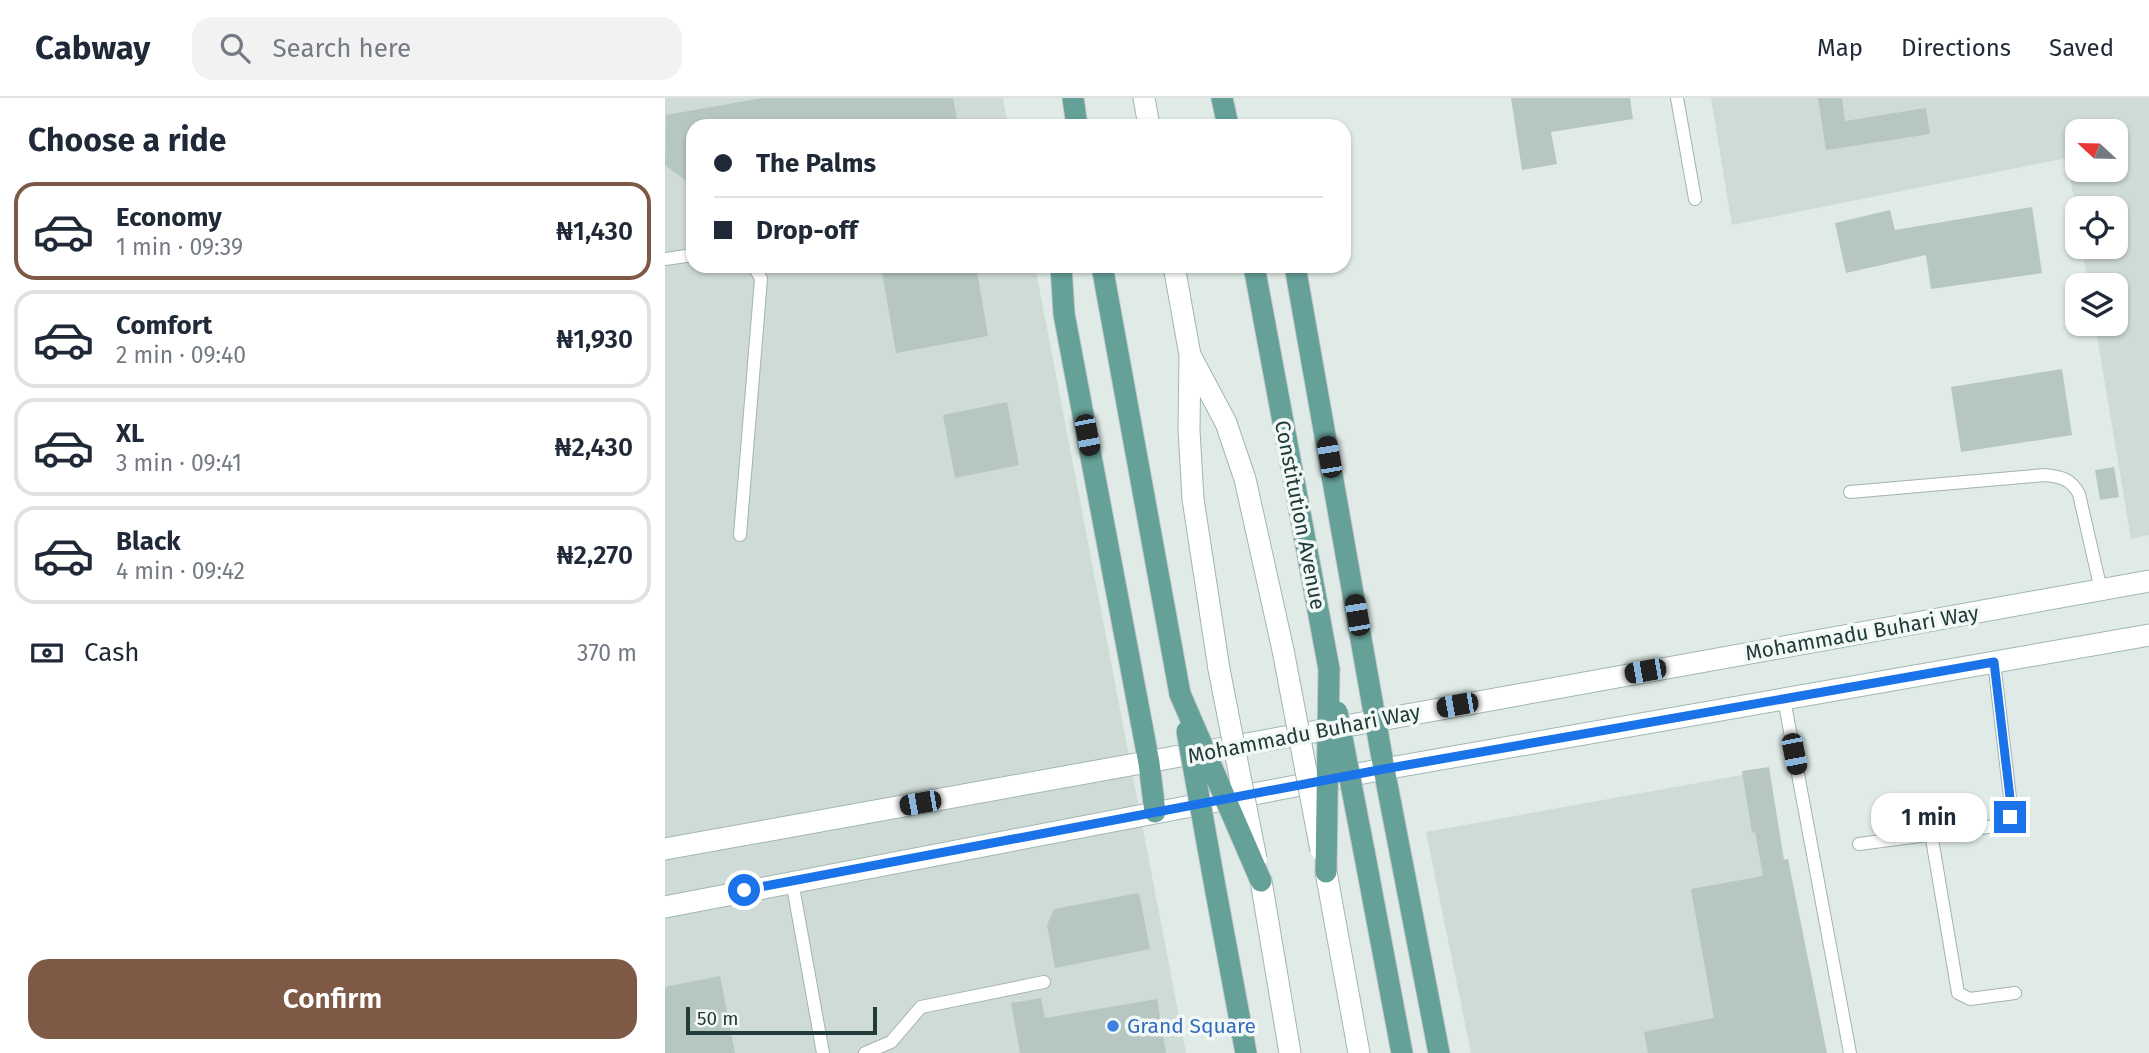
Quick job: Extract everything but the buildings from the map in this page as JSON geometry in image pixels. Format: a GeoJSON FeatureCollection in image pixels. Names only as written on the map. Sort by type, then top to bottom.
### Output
{"type":"FeatureCollection","features":[{"type":"Feature","properties":{"kind":"main road"},"geometry":{"type":"LineString","coordinates":[[1073,98],[1076,119]]}},
{"type":"Feature","properties":{"kind":"main road"},"geometry":{"type":"LineString","coordinates":[[1145,98],[1148,119]]}},
{"type":"Feature","properties":{"kind":"main road"},"geometry":{"type":"LineString","coordinates":[[1223,99],[1227,119]]}},
{"type":"Feature","properties":{"kind":"main road"},"geometry":{"type":"LineString","coordinates":[[1061,273],[1063,314],[1149,763],[1155,812]]}},
{"type":"Feature","properties":{"kind":"main road"},"geometry":{"type":"LineString","coordinates":[[1103,273],[1246,1053]]}},
{"type":"Feature","properties":{"kind":"main road","name":"Constitution Avenue"},"geometry":{"type":"LineString","coordinates":[[1175,273],[1190,355],[1189,430],[1193,499],[1219,669],[1261,881],[1290,1053]]}},
{"type":"Feature","properties":{"kind":"main road","name":"Constitution Avenue"},"geometry":{"type":"LineString","coordinates":[[1255,273],[1402,1053]]}},
{"type":"Feature","properties":{"kind":"main road"},"geometry":{"type":"LineString","coordinates":[[1295,273],[1384,769],[1439,1053]]}},
{"type":"Feature","properties":{"kind":"main road","name":"Constitution Avenue"},"geometry":{"type":"LineString","coordinates":[[1190,355],[1226,423],[1245,479],[1283,650],[1359,1053]]}},
{"type":"Feature","properties":{"kind":"main road","name":"Mohammadu Buhari Way"},"geometry":{"type":"LineString","coordinates":[[665,849],[2149,581]]}},
{"type":"Feature","properties":{"kind":"main road"},"geometry":{"type":"LineString","coordinates":[[665,908],[792,881],[1384,769],[2149,635]]}},
{"type":"Feature","properties":{"kind":"main road"},"geometry":{"type":"LineString","coordinates":[[1326,873],[1329,669]]}},
{"type":"Feature","properties":{"kind":"main road"},"geometry":{"type":"LineString","coordinates":[[1180,694],[1261,881]]}},
{"type":"Feature","properties":{"kind":"lane"},"geometry":{"type":"LineString","coordinates":[[1677,98],[1695,200]]}},
{"type":"Feature","properties":{"kind":"lane"},"geometry":{"type":"LineString","coordinates":[[665,259],[686,256]]}},
{"type":"Feature","properties":{"kind":"lane"},"geometry":{"type":"LineString","coordinates":[[740,535],[761,279],[758,273]]}},
{"type":"Feature","properties":{"kind":"lane"},"geometry":{"type":"LineString","coordinates":[[1850,492],[2045,475],[2063,478],[2073,484],[2079,494],[2101,590]]}},
{"type":"Feature","properties":{"kind":"lane"},"geometry":{"type":"LineString","coordinates":[[1859,844],[2003,825],[2010,817],[2011,806],[1994,662]]}},
{"type":"Feature","properties":{"kind":"lane"},"geometry":{"type":"LineString","coordinates":[[1784,699],[1850,1053]]}},
{"type":"Feature","properties":{"kind":"lane"},"geometry":{"type":"LineString","coordinates":[[1931,833],[1958,993],[1970,999],[2015,993]]}},
{"type":"Feature","properties":{"kind":"lane"},"geometry":{"type":"LineString","coordinates":[[792,881],[823,1053]]}},
{"type":"Feature","properties":{"kind":"lane"},"geometry":{"type":"LineString","coordinates":[[865,1053],[891,1042],[921,1007],[1044,982]]}},
{"type":"Feature","properties":{"kind":"shaded area"},"geometry":{"type":"Polygon","coordinates":[[[665,98],[1003,98],[1007,119],[686,119],[686,273],[1036,273],[1186,1053],[665,1053],[665,98]]]}},
{"type":"Feature","properties":{"kind":"shaded area"},"geometry":{"type":"Polygon","coordinates":[[[1711,98],[2149,98],[2149,535],[2131,539],[2097,336],[2128,336],[2128,273],[2086,273],[2084,259],[2128,259],[2128,196],[2073,196],[2071,182],[2128,182],[2128,119],[2065,119],[2065,158],[1732,225],[1711,98]]]}},
{"type":"Feature","properties":{"kind":"shaded area"},"geometry":{"type":"Polygon","coordinates":[[[1764,771],[1823,1053],[1471,1053],[1426,832],[1764,771]]]}},
{"type":"Feature","properties":{"kind":"place","name":"Grand Square"},"geometry":{"type":"Point","coordinates":[1113,1026]}},
{"type":"Feature","properties":{"kind":"route"},"geometry":{"type":"LineString","coordinates":[[744,890],[1384,769],[1994,662],[2011,806],[2010,817]]}}]}
